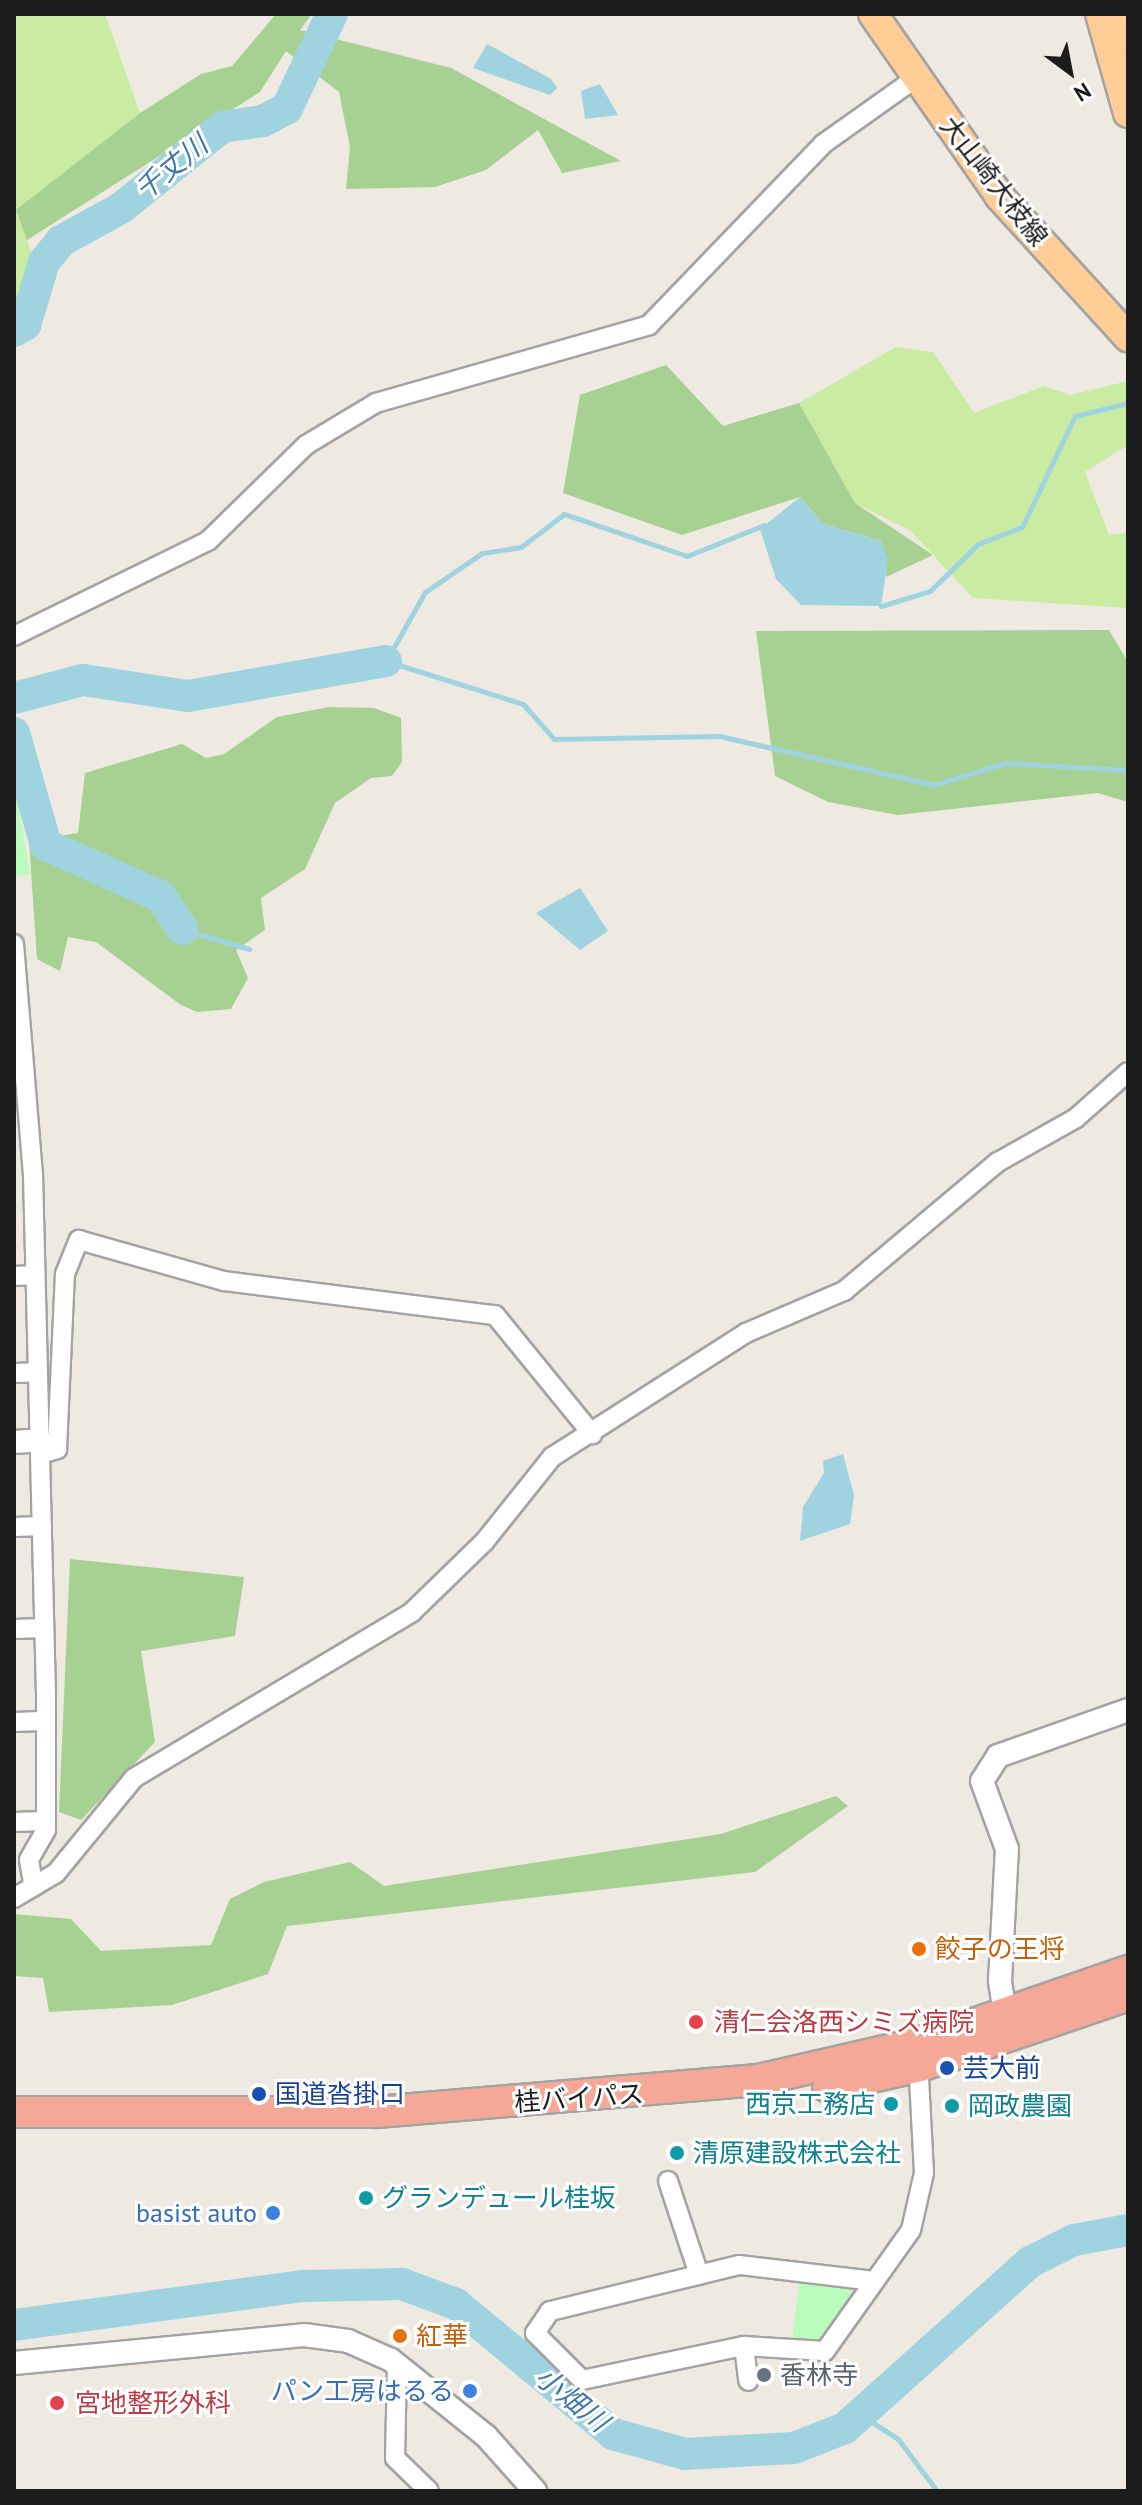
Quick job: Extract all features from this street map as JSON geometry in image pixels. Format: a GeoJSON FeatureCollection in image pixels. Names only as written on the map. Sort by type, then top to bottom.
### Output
{"type":"FeatureCollection","features":[{"type":"Feature","properties":{"kind":"highway","name":"桂バイパス"},"geometry":{"type":"LineString","coordinates":[[1006,2025],[1128,1971]]}},
{"type":"Feature","properties":{"kind":"highway","name":"桂バイパス"},"geometry":{"type":"LineString","coordinates":[[14,2132],[377,2132],[587,2119],[761,2100],[917,2055],[1006,2025],[1128,1995]]}},
{"type":"Feature","properties":{"kind":"highway","name":"桂バイパス"},"geometry":{"type":"LineString","coordinates":[[14,2112],[377,2112],[585,2098],[758,2080],[917,2055]]}},
{"type":"Feature","properties":{"kind":"main road","name":"大山崎大枝線"},"geometry":{"type":"LineString","coordinates":[[873,14],[1000,197],[1128,337]]}},
{"type":"Feature","properties":{"kind":"main road"},"geometry":{"type":"LineString","coordinates":[[1100,14],[1128,113]]}},
{"type":"Feature","properties":{"kind":"main road"},"geometry":{"type":"LineString","coordinates":[[1121,14],[1128,39]]}},
{"type":"Feature","properties":{"kind":"street"},"geometry":{"type":"LineString","coordinates":[[14,636],[208,541],[306,445],[376,403],[649,325],[823,144],[916,78]]}},
{"type":"Feature","properties":{"kind":"street"},"geometry":{"type":"LineString","coordinates":[[14,944],[23,1174],[35,1275],[42,1526],[44,1821],[29,1860],[34,1887]]}},
{"type":"Feature","properties":{"kind":"street"},"geometry":{"type":"LineString","coordinates":[[14,1898],[56,1873],[134,1778],[412,1612],[484,1542],[552,1457],[746,1333],[844,1291],[998,1162],[1076,1118],[1128,1072]]}},
{"type":"Feature","properties":{"kind":"street"},"geometry":{"type":"LineString","coordinates":[[14,1442],[57,1449],[65,1274],[79,1240],[224,1281],[495,1315],[592,1434]]}},
{"type":"Feature","properties":{"kind":"street"},"geometry":{"type":"LineString","coordinates":[[14,1276],[35,1275]]}},
{"type":"Feature","properties":{"kind":"street"},"geometry":{"type":"LineString","coordinates":[[14,1373],[38,1372]]}},
{"type":"Feature","properties":{"kind":"street"},"geometry":{"type":"LineString","coordinates":[[14,1527],[42,1526]]}},
{"type":"Feature","properties":{"kind":"street"},"geometry":{"type":"LineString","coordinates":[[14,1629],[44,1628]]}},
{"type":"Feature","properties":{"kind":"street"},"geometry":{"type":"LineString","coordinates":[[1006,2025],[1007,1849],[982,1781],[998,1756],[1128,1710]]}},
{"type":"Feature","properties":{"kind":"street"},"geometry":{"type":"LineString","coordinates":[[14,1722],[42,1721]]}},
{"type":"Feature","properties":{"kind":"street"},"geometry":{"type":"LineString","coordinates":[[14,1822],[44,1821]]}},
{"type":"Feature","properties":{"kind":"street"},"geometry":{"type":"LineString","coordinates":[[874,2281],[739,2265],[550,2311],[535,2333],[582,2380],[744,2346],[825,2351],[911,2230],[924,2173],[917,2055]]}},
{"type":"Feature","properties":{"kind":"street"},"geometry":{"type":"LineString","coordinates":[[668,2181],[699,2275]]}},
{"type":"Feature","properties":{"kind":"street"},"geometry":{"type":"LineString","coordinates":[[14,2363],[304,2335],[348,2341],[397,2365],[486,2436],[535,2491]]}},
{"type":"Feature","properties":{"kind":"street"},"geometry":{"type":"LineString","coordinates":[[744,2346],[748,2381]]}},
{"type":"Feature","properties":{"kind":"street"},"geometry":{"type":"LineString","coordinates":[[397,2365],[395,2458],[429,2491]]}},
{"type":"Feature","properties":{"kind":"green space"},"geometry":{"type":"Polygon","coordinates":[[[14,14],[105,14],[140,113],[17,210],[33,257],[14,320],[14,14]]]}},
{"type":"Feature","properties":{"kind":"green space"},"geometry":{"type":"Polygon","coordinates":[[[276,14],[312,14],[300,30],[451,68],[621,161],[562,173],[538,130],[486,170],[435,187],[346,189],[350,147],[339,92],[286,51],[260,92],[27,240],[16,210],[140,113],[201,74],[232,66],[276,14]]]}},
{"type":"Feature","properties":{"kind":"green space"},"geometry":{"type":"Polygon","coordinates":[[[896,347],[933,352],[974,413],[1044,386],[1070,395],[1128,381],[1128,445],[1085,472],[1109,535],[1128,533],[1128,608],[973,598],[911,531],[855,503],[799,403],[896,347]]]}},
{"type":"Feature","properties":{"kind":"green space"},"geometry":{"type":"Polygon","coordinates":[[[666,365],[723,426],[799,403],[855,503],[933,555],[886,577],[881,541],[823,524],[800,497],[682,535],[563,493],[580,395],[666,365]]]}},
{"type":"Feature","properties":{"kind":"green space"},"geometry":{"type":"Polygon","coordinates":[[[1109,630],[1128,662],[1128,802],[1098,793],[898,815],[828,802],[775,776],[756,631],[1109,630]]]}},
{"type":"Feature","properties":{"kind":"green space"},"geometry":{"type":"Polygon","coordinates":[[[329,707],[374,708],[401,718],[402,762],[392,776],[371,778],[335,803],[305,869],[261,898],[265,930],[236,950],[248,978],[231,1009],[197,1012],[181,1005],[96,942],[68,937],[60,971],[37,959],[29,841],[78,833],[85,773],[182,744],[206,758],[224,754],[277,717],[329,707]]]}},
{"type":"Feature","properties":{"kind":"green space"},"geometry":{"type":"Polygon","coordinates":[[[14,781],[30,874],[14,876],[14,781]]]}},
{"type":"Feature","properties":{"kind":"green space"},"geometry":{"type":"Polygon","coordinates":[[[70,1559],[244,1577],[235,1636],[141,1651],[155,1742],[81,1820],[59,1812],[70,1559]]]}},
{"type":"Feature","properties":{"kind":"green space"},"geometry":{"type":"Polygon","coordinates":[[[836,1796],[848,1806],[755,1872],[287,1926],[268,1974],[172,2005],[49,2012],[43,1978],[14,1976],[14,1914],[71,1919],[101,1951],[211,1945],[230,1899],[264,1882],[350,1862],[384,1886],[721,1834],[836,1796]]]}},
{"type":"Feature","properties":{"kind":"green space"},"geometry":{"type":"Polygon","coordinates":[[[800,2279],[848,2284],[853,2297],[830,2335],[814,2343],[792,2341],[800,2279]]]}},
{"type":"Feature","properties":{"kind":"water"},"geometry":{"type":"Polygon","coordinates":[[[487,44],[551,79],[557,88],[550,95],[473,68],[487,44]]]}},
{"type":"Feature","properties":{"kind":"water"},"geometry":{"type":"Polygon","coordinates":[[[600,84],[618,115],[585,119],[581,91],[600,84]]]}},
{"type":"Feature","properties":{"kind":"water"},"geometry":{"type":"Polygon","coordinates":[[[800,497],[823,524],[881,541],[888,559],[881,606],[801,605],[776,579],[760,529],[800,497]]]}},
{"type":"Feature","properties":{"kind":"water"},"geometry":{"type":"Polygon","coordinates":[[[580,888],[608,931],[580,950],[536,913],[580,888]]]}},
{"type":"Feature","properties":{"kind":"water"},"geometry":{"type":"Polygon","coordinates":[[[843,1454],[854,1495],[850,1524],[800,1541],[803,1507],[824,1473],[823,1461],[843,1454]]]}},
{"type":"Feature","properties":{"kind":"waterway","name":"千丈川"},"geometry":{"type":"LineString","coordinates":[[14,331],[25,325],[44,262],[61,241],[121,208],[222,127],[263,121],[287,108],[332,14]]}},
{"type":"Feature","properties":{"kind":"waterway"},"geometry":{"type":"LineString","coordinates":[[881,606],[930,591],[978,544],[1022,527],[1075,416],[1128,403]]}},
{"type":"Feature","properties":{"kind":"waterway"},"geometry":{"type":"LineString","coordinates":[[764,525],[687,556],[564,514],[521,547],[482,553],[425,592],[386,661],[523,704],[554,739],[719,736],[934,785],[1005,763],[1128,770]]}},
{"type":"Feature","properties":{"kind":"waterway"},"geometry":{"type":"LineString","coordinates":[[14,698],[83,680],[188,696],[386,661]]}},
{"type":"Feature","properties":{"kind":"waterway"},"geometry":{"type":"LineString","coordinates":[[14,733],[46,845],[160,896],[182,929]]}},
{"type":"Feature","properties":{"kind":"waterway"},"geometry":{"type":"LineString","coordinates":[[182,929],[249,949]]}},
{"type":"Feature","properties":{"kind":"waterway","name":"小畑川"},"geometry":{"type":"LineString","coordinates":[[14,2325],[304,2286],[402,2284],[456,2304],[613,2434],[685,2454],[794,2448],[845,2428],[1030,2262],[1074,2240],[1128,2230]]}},
{"type":"Feature","properties":{"kind":"waterway"},"geometry":{"type":"LineString","coordinates":[[861,2415],[898,2439],[937,2491]]}},
{"type":"Feature","properties":{"kind":"place","name":"餃子の王将"},"geometry":{"type":"Point","coordinates":[919,1949]}},
{"type":"Feature","properties":{"kind":"place","name":"清仁会洛西シミズ病院"},"geometry":{"type":"Point","coordinates":[696,2022]}},
{"type":"Feature","properties":{"kind":"place","name":"芸大前"},"geometry":{"type":"Point","coordinates":[947,2068]}},
{"type":"Feature","properties":{"kind":"place","name":"国道沓掛口"},"geometry":{"type":"Point","coordinates":[259,2094]}},
{"type":"Feature","properties":{"kind":"place","name":"西京工務店"},"geometry":{"type":"Point","coordinates":[891,2104]}},
{"type":"Feature","properties":{"kind":"place","name":"岡政農園"},"geometry":{"type":"Point","coordinates":[952,2106]}},
{"type":"Feature","properties":{"kind":"place","name":"清原建設株式会社"},"geometry":{"type":"Point","coordinates":[677,2153]}},
{"type":"Feature","properties":{"kind":"place","name":"グランデュール桂坂"},"geometry":{"type":"Point","coordinates":[366,2198]}},
{"type":"Feature","properties":{"kind":"place","name":"basist auto"},"geometry":{"type":"Point","coordinates":[273,2213]}},
{"type":"Feature","properties":{"kind":"place","name":"紅華"},"geometry":{"type":"Point","coordinates":[400,2336]}},
{"type":"Feature","properties":{"kind":"place","name":"香林寺"},"geometry":{"type":"Point","coordinates":[764,2375]}},
{"type":"Feature","properties":{"kind":"place","name":"パン工房はるる"},"geometry":{"type":"Point","coordinates":[470,2391]}},
{"type":"Feature","properties":{"kind":"place","name":"宮地整形外科"},"geometry":{"type":"Point","coordinates":[57,2403]}}]}
